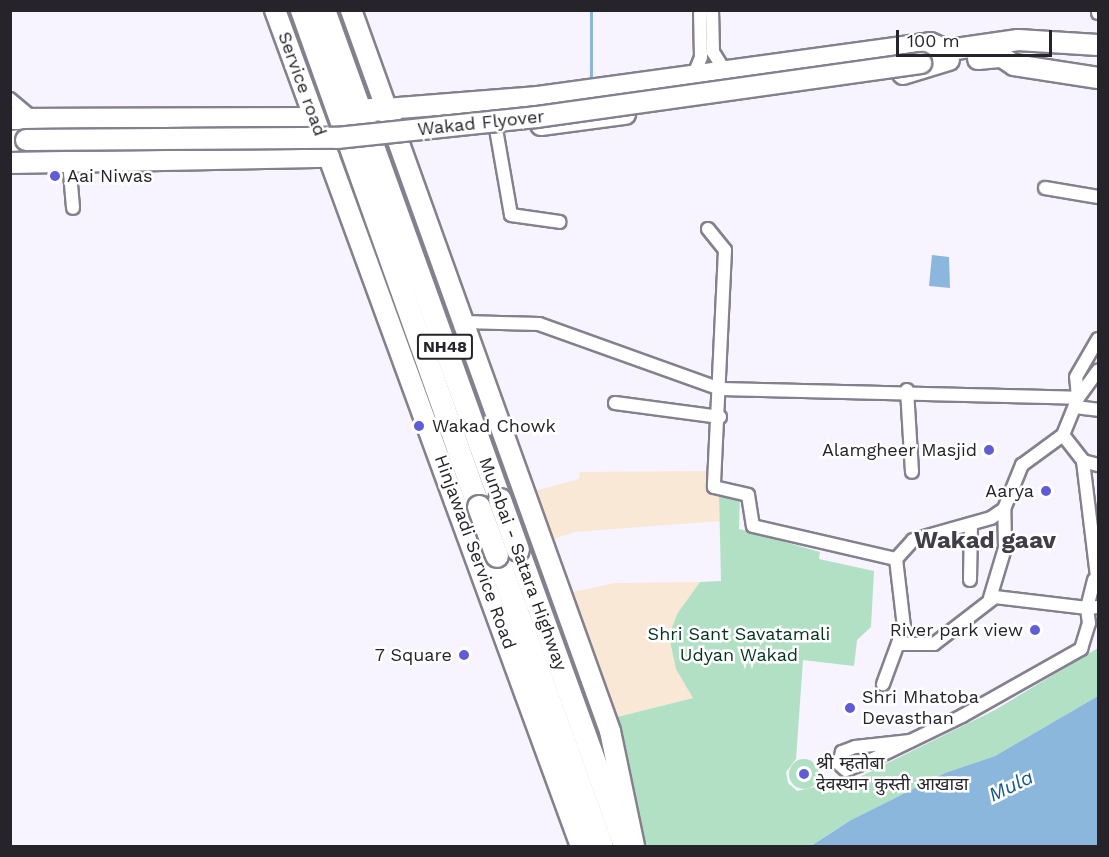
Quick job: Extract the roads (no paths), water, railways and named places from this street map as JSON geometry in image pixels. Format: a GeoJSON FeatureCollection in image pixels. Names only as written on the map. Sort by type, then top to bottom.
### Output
{"type":"FeatureCollection","features":[{"type":"Feature","properties":{"kind":"highway","name":"Mumbai - Satara Highway"},"geometry":{"type":"LineString","coordinates":[[302,10],[490,503]]}},
{"type":"Feature","properties":{"kind":"highway","name":"Mumbai - Satara Highway"},"geometry":{"type":"LineString","coordinates":[[324,10],[361,111],[602,846]]}},
{"type":"Feature","properties":{"kind":"highway"},"geometry":{"type":"LineString","coordinates":[[361,111],[386,109]]}},
{"type":"Feature","properties":{"kind":"highway","name":"Mumbai - Satara Highway"},"geometry":{"type":"LineString","coordinates":[[507,553],[625,846]]}},
{"type":"Feature","properties":{"kind":"main road","name":"Service road"},"geometry":{"type":"LineString","coordinates":[[275,10],[329,157]]}},
{"type":"Feature","properties":{"kind":"main road"},"geometry":{"type":"LineString","coordinates":[[351,10],[610,731],[634,846]]}},
{"type":"Feature","properties":{"kind":"main road"},"geometry":{"type":"LineString","coordinates":[[399,145],[418,136],[543,125],[933,69],[947,55],[1018,40],[1098,43]]}},
{"type":"Feature","properties":{"kind":"main road"},"geometry":{"type":"LineString","coordinates":[[386,109],[538,98],[723,68],[930,43],[947,55],[1002,57],[1014,65],[1098,78]]}},
{"type":"Feature","properties":{"kind":"main road","name":"Wakad Flyover"},"geometry":{"type":"LineString","coordinates":[[19,130],[296,130],[404,123],[569,108],[947,55]]}},
{"type":"Feature","properties":{"kind":"main road"},"geometry":{"type":"LineString","coordinates":[[274,119],[303,87]]}},
{"type":"Feature","properties":{"kind":"main road"},"geometry":{"type":"LineString","coordinates":[[538,98],[543,125]]}},
{"type":"Feature","properties":{"kind":"main road"},"geometry":{"type":"LineString","coordinates":[[19,130],[314,118]]}},
{"type":"Feature","properties":{"kind":"main road"},"geometry":{"type":"LineString","coordinates":[[10,163],[329,157]]}},
{"type":"Feature","properties":{"kind":"main road","name":"Hinjawadi Service Road"},"geometry":{"type":"LineString","coordinates":[[329,157],[475,550],[581,846]]}},
{"type":"Feature","properties":{"kind":"main road"},"geometry":{"type":"LineString","coordinates":[[468,531],[534,520]]}},
{"type":"Feature","properties":{"kind":"main road"},"geometry":{"type":"LineString","coordinates":[[475,550],[534,520]]}},
{"type":"Feature","properties":{"kind":"street"},"geometry":{"type":"LineString","coordinates":[[695,72],[701,57],[700,10]]}},
{"type":"Feature","properties":{"kind":"street"},"geometry":{"type":"LineString","coordinates":[[712,10],[713,52],[723,68]]}},
{"type":"Feature","properties":{"kind":"street"},"geometry":{"type":"LineString","coordinates":[[10,99],[19,130]]}},
{"type":"Feature","properties":{"kind":"street"},"geometry":{"type":"LineString","coordinates":[[496,129],[511,215],[560,222]]}},
{"type":"Feature","properties":{"kind":"street"},"geometry":{"type":"LineString","coordinates":[[69,161],[73,208]]}},
{"type":"Feature","properties":{"kind":"street"},"geometry":{"type":"LineString","coordinates":[[1045,188],[1098,197]]}},
{"type":"Feature","properties":{"kind":"street"},"geometry":{"type":"LineString","coordinates":[[708,229],[725,250],[720,417],[712,482],[748,495],[753,526],[896,559]]}},
{"type":"Feature","properties":{"kind":"street"},"geometry":{"type":"LineString","coordinates":[[463,322],[539,324],[721,389],[907,390],[1077,402],[1098,410]]}},
{"type":"Feature","properties":{"kind":"street"},"geometry":{"type":"LineString","coordinates":[[1077,402],[1076,377],[1098,339]]}},
{"type":"Feature","properties":{"kind":"street"},"geometry":{"type":"LineString","coordinates":[[898,644],[934,644],[965,624],[990,598],[1005,548],[1004,509],[1023,465],[1063,435],[1077,402],[1098,370]]}},
{"type":"Feature","properties":{"kind":"street"},"geometry":{"type":"LineString","coordinates":[[907,390],[912,472]]}},
{"type":"Feature","properties":{"kind":"street"},"geometry":{"type":"LineString","coordinates":[[615,403],[720,417]]}},
{"type":"Feature","properties":{"kind":"street"},"geometry":{"type":"LineString","coordinates":[[910,741],[855,747],[842,752],[839,765],[846,770],[910,741],[1081,649],[1093,608],[1096,583],[1083,461],[1063,435]]}},
{"type":"Feature","properties":{"kind":"street"},"geometry":{"type":"LineString","coordinates":[[1083,461],[1098,465]]}},
{"type":"Feature","properties":{"kind":"street"},"geometry":{"type":"LineString","coordinates":[[883,684],[898,644],[904,618],[896,559],[913,540],[971,525],[1004,509]]}},
{"type":"Feature","properties":{"kind":"street"},"geometry":{"type":"LineString","coordinates":[[970,580],[971,525]]}},
{"type":"Feature","properties":{"kind":"street"},"geometry":{"type":"LineString","coordinates":[[990,598],[1093,608]]}},
{"type":"Feature","properties":{"kind":"water"},"geometry":{"type":"Polygon","coordinates":[[[932,255],[949,257],[950,288],[929,286],[932,255]]]}},
{"type":"Feature","properties":{"kind":"water","name":"Mula"},"geometry":{"type":"Polygon","coordinates":[[[1098,696],[1098,846],[811,846],[851,820],[945,773],[995,756],[1098,696]]]}},
{"type":"Feature","properties":{"kind":"waterway"},"geometry":{"type":"LineString","coordinates":[[591,10],[591,78]]}},
{"type":"Feature","properties":{"kind":"place","name":"Aai Niwas"},"geometry":{"type":"Point","coordinates":[55,176]}},
{"type":"Feature","properties":{"kind":"place","name":"Wakad Chowk"},"geometry":{"type":"Point","coordinates":[419,426]}},
{"type":"Feature","properties":{"kind":"place","name":"Alamgheer Masjid"},"geometry":{"type":"Point","coordinates":[989,450]}},
{"type":"Feature","properties":{"kind":"place","name":"Aarya"},"geometry":{"type":"Point","coordinates":[1046,491]}},
{"type":"Feature","properties":{"kind":"place","name":"River park view"},"geometry":{"type":"Point","coordinates":[1035,630]}},
{"type":"Feature","properties":{"kind":"place","name":"7 Square"},"geometry":{"type":"Point","coordinates":[464,655]}},
{"type":"Feature","properties":{"kind":"place","name":"Shri Mhatoba Devasthan"},"geometry":{"type":"Point","coordinates":[850,708]}},
{"type":"Feature","properties":{"kind":"place","name":"श्री म्हतोबा देवस्थान कुस्ती आखाडा"},"geometry":{"type":"Point","coordinates":[804,774]}},
{"type":"Feature","properties":{"kind":"district","name":"Wakad gaav"},"geometry":{"type":"Point","coordinates":[985,541]}},
{"type":"Feature","properties":{"kind":"park label","name":"Shri Sant Savatamali Udyan Wakad"},"geometry":{"type":"Point","coordinates":[739,645]}}]}
